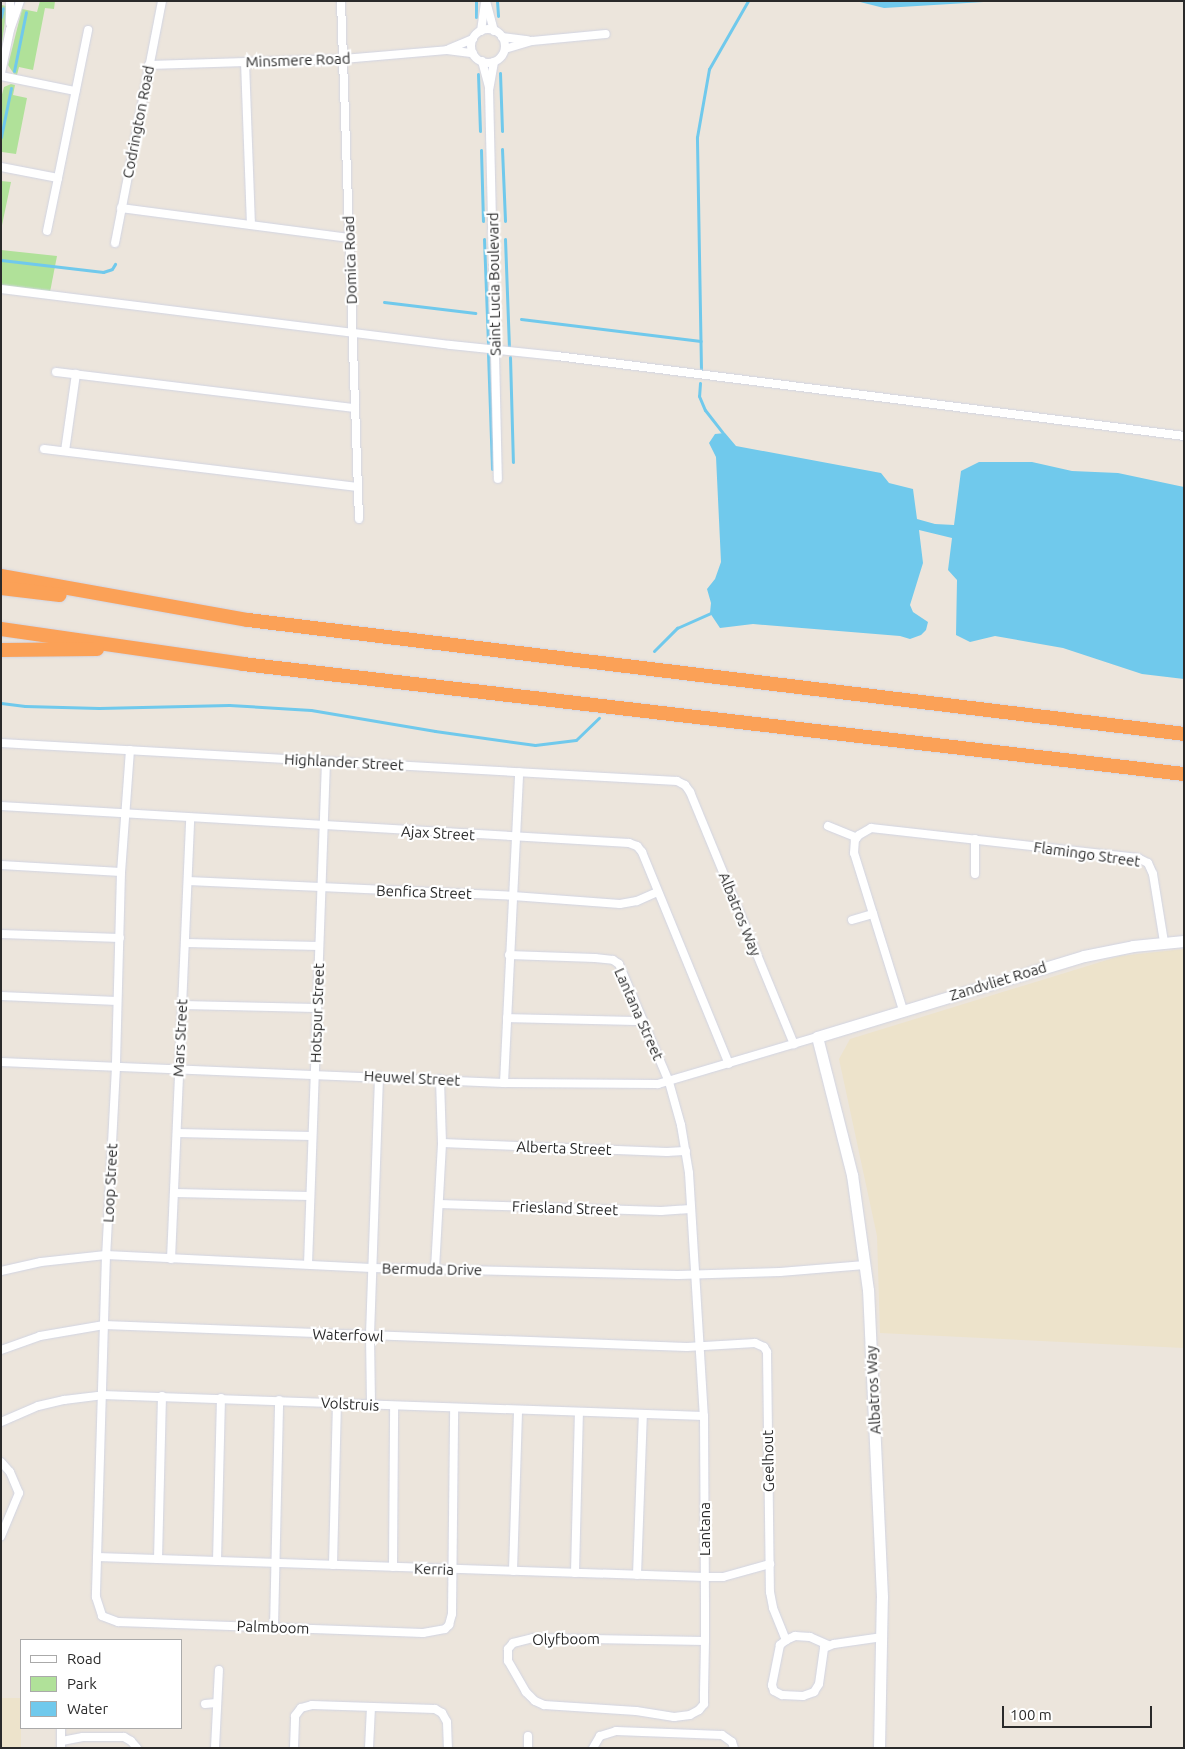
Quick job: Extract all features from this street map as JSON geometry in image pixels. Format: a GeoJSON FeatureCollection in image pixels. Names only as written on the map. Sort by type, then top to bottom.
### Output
{"type":"FeatureCollection","features":[{"type":"Feature","properties":{"kind":"highway"},"geometry":{"type":"LineString","coordinates":[[1,576],[248,620],[1184,734]]}},
{"type":"Feature","properties":{"kind":"highway"},"geometry":{"type":"LineString","coordinates":[[1,588],[213,613]]}},
{"type":"Feature","properties":{"kind":"highway"},"geometry":{"type":"LineString","coordinates":[[1,629],[150,649],[243,664],[1184,774]]}},
{"type":"Feature","properties":{"kind":"highway"},"geometry":{"type":"LineString","coordinates":[[1,650],[150,649]]}},
{"type":"Feature","properties":{"kind":"street"},"geometry":{"type":"LineString","coordinates":[[10,1],[10,30]]}},
{"type":"Feature","properties":{"kind":"street"},"geometry":{"type":"LineString","coordinates":[[20,1],[10,30],[1,75],[75,91]]}},
{"type":"Feature","properties":{"kind":"street","name":"Domica Road"},"geometry":{"type":"LineString","coordinates":[[340,1],[360,519]]}},
{"type":"Feature","properties":{"kind":"street"},"geometry":{"type":"LineString","coordinates":[[486,1],[494,30],[502,37],[532,41]]}},
{"type":"Feature","properties":{"kind":"street"},"geometry":{"type":"LineString","coordinates":[[486,1],[481,31],[473,39],[473,53],[482,61],[494,62],[499,59],[505,49],[532,41],[606,34]]}},
{"type":"Feature","properties":{"kind":"street","name":"Codrington Road"},"geometry":{"type":"LineString","coordinates":[[115,243],[159,2]]}},
{"type":"Feature","properties":{"kind":"street"},"geometry":{"type":"LineString","coordinates":[[47,231],[88,30]]}},
{"type":"Feature","properties":{"kind":"street"},"geometry":{"type":"LineString","coordinates":[[481,31],[494,30]]}},
{"type":"Feature","properties":{"kind":"street"},"geometry":{"type":"LineString","coordinates":[[502,37],[505,49]]}},
{"type":"Feature","properties":{"kind":"street","name":"Minsmere Road"},"geometry":{"type":"LineString","coordinates":[[447,50],[473,39]]}},
{"type":"Feature","properties":{"kind":"street","name":"Minsmere Road"},"geometry":{"type":"LineString","coordinates":[[149,65],[343,59],[447,50],[473,53]]}},
{"type":"Feature","properties":{"kind":"street","name":"Saint Lucia Boulevard"},"geometry":{"type":"LineString","coordinates":[[482,61],[489,89]]}},
{"type":"Feature","properties":{"kind":"street"},"geometry":{"type":"LineString","coordinates":[[245,62],[250,225]]}},
{"type":"Feature","properties":{"kind":"street","name":"Saint Lucia Boulevard"},"geometry":{"type":"LineString","coordinates":[[494,62],[489,89],[498,479]]}},
{"type":"Feature","properties":{"kind":"street"},"geometry":{"type":"LineString","coordinates":[[1,167],[58,178]]}},
{"type":"Feature","properties":{"kind":"street"},"geometry":{"type":"LineString","coordinates":[[121,208],[349,238]]}},
{"type":"Feature","properties":{"kind":"street"},"geometry":{"type":"LineString","coordinates":[[1,289],[1184,436]]}},
{"type":"Feature","properties":{"kind":"street"},"geometry":{"type":"LineString","coordinates":[[56,372],[355,408]]}},
{"type":"Feature","properties":{"kind":"street"},"geometry":{"type":"LineString","coordinates":[[65,451],[76,374]]}},
{"type":"Feature","properties":{"kind":"street"},"geometry":{"type":"LineString","coordinates":[[44,449],[358,488]]}},
{"type":"Feature","properties":{"kind":"street","name":"Highlander Street"},"geometry":{"type":"LineString","coordinates":[[1,743],[677,781],[685,785]]}},
{"type":"Feature","properties":{"kind":"street","name":"Loop Street"},"geometry":{"type":"LineString","coordinates":[[102,1616],[96,1598],[106,1255],[116,1067],[116,1001],[120,938],[121,872],[130,750]]}},
{"type":"Feature","properties":{"kind":"street","name":"Hotspur Street"},"geometry":{"type":"LineString","coordinates":[[308,1264],[326,761]]}},
{"type":"Feature","properties":{"kind":"street"},"geometry":{"type":"LineString","coordinates":[[504,1082],[519,772]]}},
{"type":"Feature","properties":{"kind":"street","name":"Albatros Way"},"geometry":{"type":"LineString","coordinates":[[685,785],[690,792],[794,1044]]}},
{"type":"Feature","properties":{"kind":"street","name":"Ajax Street"},"geometry":{"type":"LineString","coordinates":[[1,806],[629,842],[637,846],[645,859],[728,1064]]}},
{"type":"Feature","properties":{"kind":"street","name":"Mars Street"},"geometry":{"type":"LineString","coordinates":[[171,1259],[190,818]]}},
{"type":"Feature","properties":{"kind":"street"},"geometry":{"type":"LineString","coordinates":[[828,826],[857,838],[854,853],[903,1010]]}},
{"type":"Feature","properties":{"kind":"street","name":"Flamingo Street"},"geometry":{"type":"LineString","coordinates":[[857,838],[864,831],[877,828],[1138,858],[1148,863],[1155,880],[1164,942]]}},
{"type":"Feature","properties":{"kind":"street"},"geometry":{"type":"LineString","coordinates":[[975,840],[975,874]]}},
{"type":"Feature","properties":{"kind":"street"},"geometry":{"type":"LineString","coordinates":[[1,865],[121,872]]}},
{"type":"Feature","properties":{"kind":"street","name":"Benfica Street"},"geometry":{"type":"LineString","coordinates":[[188,881],[513,896],[620,904],[637,901],[657,892]]}},
{"type":"Feature","properties":{"kind":"street"},"geometry":{"type":"LineString","coordinates":[[852,920],[873,914]]}},
{"type":"Feature","properties":{"kind":"street"},"geometry":{"type":"LineString","coordinates":[[1,934],[120,938]]}},
{"type":"Feature","properties":{"kind":"street","name":"Zandvliet Road"},"geometry":{"type":"LineString","coordinates":[[817,1037],[1084,956],[1164,942],[1184,941]]}},
{"type":"Feature","properties":{"kind":"street"},"geometry":{"type":"LineString","coordinates":[[186,943],[319,946]]}},
{"type":"Feature","properties":{"kind":"street","name":"Lantana Street"},"geometry":{"type":"LineString","coordinates":[[509,955],[613,960],[619,964],[668,1082],[686,1151],[690,1209]]}},
{"type":"Feature","properties":{"kind":"street"},"geometry":{"type":"LineString","coordinates":[[1,996],[116,1001]]}},
{"type":"Feature","properties":{"kind":"street"},"geometry":{"type":"LineString","coordinates":[[182,1005],[316,1008]]}},
{"type":"Feature","properties":{"kind":"street"},"geometry":{"type":"LineString","coordinates":[[507,1018],[643,1021]]}},
{"type":"Feature","properties":{"kind":"street","name":"Albatros Way"},"geometry":{"type":"LineString","coordinates":[[817,1037],[852,1175],[865,1264],[879,1498],[882,1637],[878,1748]]}},
{"type":"Feature","properties":{"kind":"street","name":"Heuwel Street"},"geometry":{"type":"LineString","coordinates":[[1,1062],[590,1085],[658,1084],[817,1037]]}},
{"type":"Feature","properties":{"kind":"street"},"geometry":{"type":"LineString","coordinates":[[370,1405],[370,1335],[379,1076]]}},
{"type":"Feature","properties":{"kind":"street"},"geometry":{"type":"LineString","coordinates":[[435,1269],[442,1143],[440,1079]]}},
{"type":"Feature","properties":{"kind":"street"},"geometry":{"type":"LineString","coordinates":[[177,1133],[312,1136]]}},
{"type":"Feature","properties":{"kind":"street","name":"Alberta Street"},"geometry":{"type":"LineString","coordinates":[[442,1143],[667,1152],[686,1151]]}},
{"type":"Feature","properties":{"kind":"street"},"geometry":{"type":"LineString","coordinates":[[175,1193],[310,1196]]}},
{"type":"Feature","properties":{"kind":"street","name":"Friesland Street"},"geometry":{"type":"LineString","coordinates":[[439,1204],[661,1210],[690,1209]]}},
{"type":"Feature","properties":{"kind":"street","name":"Lantana"},"geometry":{"type":"LineString","coordinates":[[690,1209],[704,1416],[704,1704],[699,1710]]}},
{"type":"Feature","properties":{"kind":"street","name":"Bermuda Drive"},"geometry":{"type":"LineString","coordinates":[[1,1271],[41,1262],[106,1255],[372,1268],[694,1275],[780,1272],[865,1264]]}},
{"type":"Feature","properties":{"kind":"street","name":"Waterfowl"},"geometry":{"type":"LineString","coordinates":[[1,1350],[40,1336],[104,1325],[699,1347]]}},
{"type":"Feature","properties":{"kind":"street","name":"Geelhout"},"geometry":{"type":"LineString","coordinates":[[699,1347],[755,1343],[764,1347],[767,1352],[770,1564],[773,1608],[786,1640]]}},
{"type":"Feature","properties":{"kind":"street","name":"Volstruis"},"geometry":{"type":"LineString","coordinates":[[1,1422],[38,1406],[64,1400],[102,1395],[704,1416]]}},
{"type":"Feature","properties":{"kind":"street"},"geometry":{"type":"LineString","coordinates":[[158,1559],[162,1396]]}},
{"type":"Feature","properties":{"kind":"street"},"geometry":{"type":"LineString","coordinates":[[217,1561],[221,1398]]}},
{"type":"Feature","properties":{"kind":"street"},"geometry":{"type":"LineString","coordinates":[[274,1627],[279,1400]]}},
{"type":"Feature","properties":{"kind":"street"},"geometry":{"type":"LineString","coordinates":[[333,1565],[338,1403]]}},
{"type":"Feature","properties":{"kind":"street"},"geometry":{"type":"LineString","coordinates":[[393,1567],[394,1406]]}},
{"type":"Feature","properties":{"kind":"street"},"geometry":{"type":"LineString","coordinates":[[452,1569],[454,1408]]}},
{"type":"Feature","properties":{"kind":"street"},"geometry":{"type":"LineString","coordinates":[[513,1571],[518,1410]]}},
{"type":"Feature","properties":{"kind":"street"},"geometry":{"type":"LineString","coordinates":[[575,1573],[579,1412]]}},
{"type":"Feature","properties":{"kind":"street"},"geometry":{"type":"LineString","coordinates":[[637,1575],[643,1414]]}},
{"type":"Feature","properties":{"kind":"street"},"geometry":{"type":"LineString","coordinates":[[1,1462],[10,1472],[20,1493],[1,1536]]}},
{"type":"Feature","properties":{"kind":"street","name":"Kerria"},"geometry":{"type":"LineString","coordinates":[[97,1557],[705,1578],[723,1577],[770,1564]]}},
{"type":"Feature","properties":{"kind":"street","name":"Palmboom"},"geometry":{"type":"LineString","coordinates":[[102,1616],[118,1622],[424,1633],[445,1629],[449,1625],[452,1614],[452,1569]]}},
{"type":"Feature","properties":{"kind":"street"},"geometry":{"type":"LineString","coordinates":[[828,1645],[821,1654],[819,1684],[814,1692],[803,1696],[782,1695],[774,1691],[772,1685],[780,1645],[786,1640],[795,1636],[810,1636],[828,1645],[882,1637]]}},
{"type":"Feature","properties":{"kind":"street","name":"Olyfboom"},"geometry":{"type":"LineString","coordinates":[[699,1710],[690,1715],[674,1717],[626,1711],[544,1705],[534,1701],[526,1692],[508,1660],[508,1649],[513,1643],[534,1638],[705,1641]]}},
{"type":"Feature","properties":{"kind":"street"},"geometry":{"type":"LineString","coordinates":[[215,1748],[219,1670]]}},
{"type":"Feature","properties":{"kind":"street"},"geometry":{"type":"LineString","coordinates":[[205,1704],[216,1704]]}},
{"type":"Feature","properties":{"kind":"street"},"geometry":{"type":"LineString","coordinates":[[294,1748],[295,1716],[301,1708],[312,1705],[436,1709],[442,1713],[447,1722],[448,1748]]}},
{"type":"Feature","properties":{"kind":"street"},"geometry":{"type":"LineString","coordinates":[[369,1748],[371,1707]]}},
{"type":"Feature","properties":{"kind":"street"},"geometry":{"type":"LineString","coordinates":[[61,1729],[62,1744],[82,1737],[124,1737],[137,1748]]}},
{"type":"Feature","properties":{"kind":"street"},"geometry":{"type":"LineString","coordinates":[[593,1748],[600,1736],[616,1731],[722,1735],[732,1742],[734,1748]]}},
{"type":"Feature","properties":{"kind":"street"},"geometry":{"type":"LineString","coordinates":[[528,1736],[528,1748]]}},
{"type":"Feature","properties":{"kind":"shaded area"},"geometry":{"type":"Polygon","coordinates":[[[1184,949],[1184,1348],[880,1333],[877,1236],[839,1059],[850,1039],[1120,956],[1184,949]]]}},
{"type":"Feature","properties":{"kind":"shaded area"},"geometry":{"type":"Polygon","coordinates":[[[1,1698],[20,1698],[21,1748],[1,1748],[1,1698]]]}},
{"type":"Feature","properties":{"kind":"green space"},"geometry":{"type":"Polygon","coordinates":[[[40,1],[55,1],[54,9],[45,8],[33,70],[19,67],[17,75],[14,74],[8,65],[22,9],[37,12],[40,1]]]}},
{"type":"Feature","properties":{"kind":"green space"},"geometry":{"type":"Polygon","coordinates":[[[1,5],[7,6],[1,51],[1,5]]]}},
{"type":"Feature","properties":{"kind":"green space"},"geometry":{"type":"Polygon","coordinates":[[[11,84],[15,85],[13,95],[27,98],[16,154],[2,152],[1,155],[1,98],[4,87],[11,84]]]}},
{"type":"Feature","properties":{"kind":"green space"},"geometry":{"type":"Polygon","coordinates":[[[1,181],[11,182],[1,230],[1,181]]]}},
{"type":"Feature","properties":{"kind":"green space"},"geometry":{"type":"Polygon","coordinates":[[[1,250],[57,256],[50,292],[1,286],[1,250]]]}},
{"type":"Feature","properties":{"kind":"water"},"geometry":{"type":"Polygon","coordinates":[[[856,1],[1000,1],[884,8],[856,1]]]}},
{"type":"Feature","properties":{"kind":"water"},"geometry":{"type":"Polygon","coordinates":[[[725,433],[736,446],[881,473],[889,483],[913,489],[917,519],[935,524],[954,525],[961,471],[979,462],[1032,462],[1072,471],[1118,473],[1184,487],[1184,679],[1142,674],[1063,648],[995,636],[970,642],[956,635],[957,580],[948,570],[952,538],[919,530],[923,563],[910,605],[913,612],[928,622],[926,630],[921,635],[910,639],[900,636],[753,624],[720,628],[710,613],[711,603],[707,589],[715,579],[721,562],[716,457],[709,443],[715,434],[725,433]]]}},
{"type":"Feature","properties":{"kind":"waterway"},"geometry":{"type":"LineString","coordinates":[[476,1],[476,17]]}},
{"type":"Feature","properties":{"kind":"waterway"},"geometry":{"type":"LineString","coordinates":[[497,1],[498,16]]}},
{"type":"Feature","properties":{"kind":"waterway"},"geometry":{"type":"LineString","coordinates":[[701,370],[697,137],[709,69],[748,1]]}},
{"type":"Feature","properties":{"kind":"waterway"},"geometry":{"type":"LineString","coordinates":[[1,17],[3,8]]}},
{"type":"Feature","properties":{"kind":"waterway"},"geometry":{"type":"LineString","coordinates":[[14,71],[26,12]]}},
{"type":"Feature","properties":{"kind":"waterway"},"geometry":{"type":"LineString","coordinates":[[500,73],[502,131]]}},
{"type":"Feature","properties":{"kind":"waterway"},"geometry":{"type":"LineString","coordinates":[[478,74],[480,131]]}},
{"type":"Feature","properties":{"kind":"waterway"},"geometry":{"type":"LineString","coordinates":[[1,137],[11,88]]}},
{"type":"Feature","properties":{"kind":"waterway"},"geometry":{"type":"LineString","coordinates":[[502,149],[505,221]]}},
{"type":"Feature","properties":{"kind":"waterway"},"geometry":{"type":"LineString","coordinates":[[481,150],[483,221]]}},
{"type":"Feature","properties":{"kind":"waterway"},"geometry":{"type":"LineString","coordinates":[[484,239],[488,345]]}},
{"type":"Feature","properties":{"kind":"waterway"},"geometry":{"type":"LineString","coordinates":[[505,239],[509,347]]}},
{"type":"Feature","properties":{"kind":"waterway"},"geometry":{"type":"LineString","coordinates":[[1,260],[103,272],[112,269],[115,264]]}},
{"type":"Feature","properties":{"kind":"waterway"},"geometry":{"type":"LineString","coordinates":[[384,302],[475,313]]}},
{"type":"Feature","properties":{"kind":"waterway"},"geometry":{"type":"LineString","coordinates":[[521,319],[701,341]]}},
{"type":"Feature","properties":{"kind":"waterway"},"geometry":{"type":"LineString","coordinates":[[488,353],[492,469]]}},
{"type":"Feature","properties":{"kind":"waterway"},"geometry":{"type":"LineString","coordinates":[[510,357],[513,462]]}},
{"type":"Feature","properties":{"kind":"waterway"},"geometry":{"type":"LineString","coordinates":[[700,383],[699,396],[705,410],[723,433]]}},
{"type":"Feature","properties":{"kind":"waterway"},"geometry":{"type":"LineString","coordinates":[[654,651],[677,628],[710,613]]}},
{"type":"Feature","properties":{"kind":"waterway"},"geometry":{"type":"LineString","coordinates":[[1,703],[25,706],[99,708],[229,705],[311,710],[435,731],[535,745],[576,740],[599,718]]}}]}
